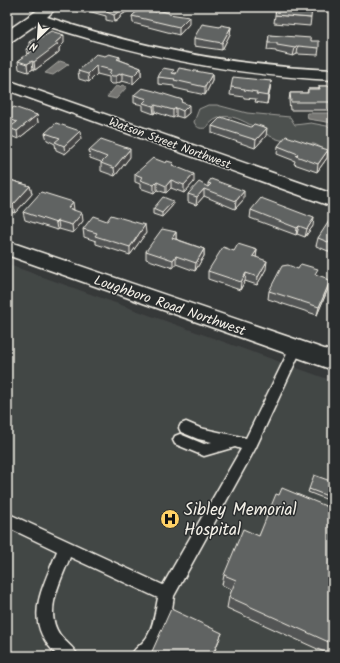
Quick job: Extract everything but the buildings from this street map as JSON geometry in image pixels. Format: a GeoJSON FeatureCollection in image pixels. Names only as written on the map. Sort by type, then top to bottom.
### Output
{"type":"FeatureCollection","features":[{"type":"Feature","properties":{"kind":"street"},"geometry":{"type":"LineString","coordinates":[[7,38],[51,7]]}},
{"type":"Feature","properties":{"kind":"street"},"geometry":{"type":"LineString","coordinates":[[36,18],[118,43],[176,57],[259,70],[333,75]]}},
{"type":"Feature","properties":{"kind":"street","name":"Watson Street Northwest"},"geometry":{"type":"LineString","coordinates":[[7,85],[333,201]]}},
{"type":"Feature","properties":{"kind":"street","name":"Loughboro Road Northwest"},"geometry":{"type":"LineString","coordinates":[[7,248],[333,361]]}},
{"type":"Feature","properties":{"kind":"lane"},"geometry":{"type":"LineString","coordinates":[[139,656],[152,644],[162,621],[166,594],[250,445],[296,348]]}},
{"type":"Feature","properties":{"kind":"lane"},"geometry":{"type":"LineString","coordinates":[[183,434],[204,450],[234,441],[250,445]]}},
{"type":"Feature","properties":{"kind":"lane"},"geometry":{"type":"LineString","coordinates":[[7,520],[166,594]]}},
{"type":"Feature","properties":{"kind":"lane"},"geometry":{"type":"LineString","coordinates":[[66,547],[44,608],[46,626],[55,642],[70,656]]}},
{"type":"Feature","properties":{"kind":"shaded area"},"geometry":{"type":"Polygon","coordinates":[[[60,61],[69,64],[53,75],[45,73],[60,61]]]}},
{"type":"Feature","properties":{"kind":"shaded area"},"geometry":{"type":"Polygon","coordinates":[[[122,85],[127,87],[116,99],[107,97],[116,86],[120,87],[122,85]]]}},
{"type":"Feature","properties":{"kind":"shaded area"},"geometry":{"type":"Polygon","coordinates":[[[208,105],[217,105],[247,113],[290,117],[295,125],[311,123],[333,127],[333,154],[314,144],[296,144],[277,139],[241,120],[232,117],[223,117],[214,120],[206,128],[198,128],[194,122],[199,109],[208,105]]]}},
{"type":"Feature","properties":{"kind":"shaded area"},"geometry":{"type":"Polygon","coordinates":[[[307,113],[333,113],[333,123],[308,119],[307,113]]]}},
{"type":"Feature","properties":{"kind":"shaded area","name":"Sibley Memorial Hospital"},"geometry":{"type":"Polygon","coordinates":[[[7,264],[333,381],[333,656],[7,656],[7,264]]]}},
{"type":"Feature","properties":{"kind":"place","name":"Sibley Memorial Hospital"},"geometry":{"type":"Point","coordinates":[170,519]}}]}
